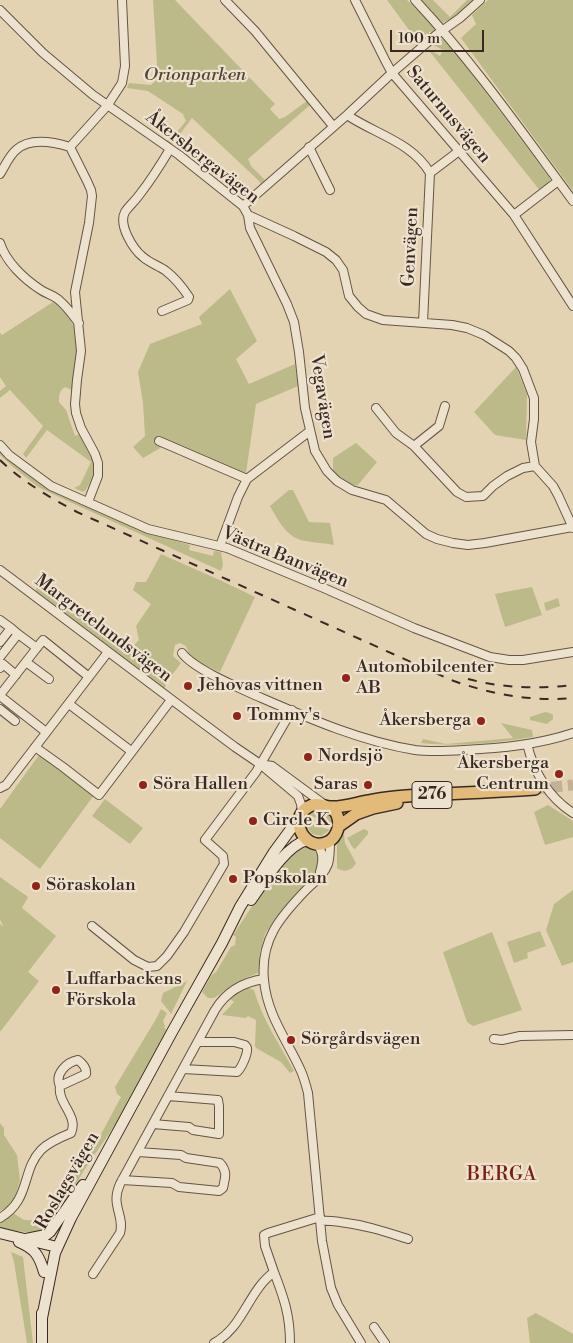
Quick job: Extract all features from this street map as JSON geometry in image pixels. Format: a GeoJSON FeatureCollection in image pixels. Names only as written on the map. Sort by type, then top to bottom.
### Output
{"type":"FeatureCollection","features":[{"type":"Feature","properties":{"kind":"main road","name":"276"},"geometry":{"type":"LineString","coordinates":[[300,816],[307,807],[315,804],[340,806],[397,796],[538,792],[399,803],[374,808],[356,814],[339,826],[336,835],[330,841]]}},
{"type":"Feature","properties":{"kind":"main road"},"geometry":{"type":"LineString","coordinates":[[327,806],[337,815],[339,826]]}},
{"type":"Feature","properties":{"kind":"main road"},"geometry":{"type":"LineString","coordinates":[[300,816],[299,827],[302,835],[312,842]]}},
{"type":"Feature","properties":{"kind":"main road","name":"Roslagsvägen"},"geometry":{"type":"LineString","coordinates":[[42,1318],[53,1249],[250,890],[300,816]]}},
{"type":"Feature","properties":{"kind":"main road","name":"Roslagsvägen"},"geometry":{"type":"LineString","coordinates":[[232,925],[294,846],[301,842],[330,841]]}},
{"type":"Feature","properties":{"kind":"main road","name":"Roslagsvägen"},"geometry":{"type":"LineString","coordinates":[[42,1343],[41,1301],[44,1272],[83,1185],[123,1123]]}},
{"type":"Feature","properties":{"kind":"main road"},"geometry":{"type":"LineString","coordinates":[[22,1240],[46,1235],[50,1232],[83,1185]]}},
{"type":"Feature","properties":{"kind":"main road"},"geometry":{"type":"LineString","coordinates":[[1,1233],[53,1249]]}},
{"type":"Feature","properties":{"kind":"main road"},"geometry":{"type":"LineString","coordinates":[[22,1240],[37,1254],[44,1272]]}},
{"type":"Feature","properties":{"kind":"street"},"geometry":{"type":"LineString","coordinates":[[70,147],[107,106],[122,83],[124,74],[122,0]]}},
{"type":"Feature","properties":{"kind":"street"},"geometry":{"type":"LineString","coordinates":[[225,0],[252,27],[333,126]]}},
{"type":"Feature","properties":{"kind":"street","name":"Saturnusvägen"},"geometry":{"type":"LineString","coordinates":[[355,0],[392,73],[514,215],[573,306]]}},
{"type":"Feature","properties":{"kind":"street"},"geometry":{"type":"LineString","coordinates":[[415,0],[444,31],[477,72],[573,201]]}},
{"type":"Feature","properties":{"kind":"street"},"geometry":{"type":"LineString","coordinates":[[243,206],[392,73],[480,0]]}},
{"type":"Feature","properties":{"kind":"street","name":"Åkersbergavägen"},"geometry":{"type":"LineString","coordinates":[[0,10],[56,65],[107,106],[170,149],[243,206],[248,215],[256,217],[326,252],[336,260],[343,270],[349,296],[366,314],[383,320],[452,325],[476,330],[509,351],[523,369],[534,398],[531,442],[535,466]]}},
{"type":"Feature","properties":{"kind":"street"},"geometry":{"type":"LineString","coordinates":[[347,115],[404,146],[416,155],[430,173],[459,151]]}},
{"type":"Feature","properties":{"kind":"street"},"geometry":{"type":"LineString","coordinates":[[0,174],[14,152],[28,144],[40,142],[62,144],[70,147],[91,190],[89,222],[75,292],[81,351],[76,380],[76,412],[81,428],[98,463],[98,476],[88,502]]}},
{"type":"Feature","properties":{"kind":"street"},"geometry":{"type":"LineString","coordinates":[[309,147],[330,190]]}},
{"type":"Feature","properties":{"kind":"street"},"geometry":{"type":"LineString","coordinates":[[162,311],[188,300],[189,297],[182,286],[167,272],[143,257],[136,250],[128,236],[124,217],[125,212],[142,192],[170,149]]}},
{"type":"Feature","properties":{"kind":"street","name":"Genvägen"},"geometry":{"type":"LineString","coordinates":[[423,323],[430,173]]}},
{"type":"Feature","properties":{"kind":"street"},"geometry":{"type":"LineString","coordinates":[[514,215],[558,181]]}},
{"type":"Feature","properties":{"kind":"street","name":"Vegavägen"},"geometry":{"type":"LineString","coordinates":[[248,215],[250,228],[288,304],[294,322],[305,408],[315,451],[327,471],[337,481],[352,490],[386,500],[426,534],[453,543],[468,545],[485,543],[573,527]]}},
{"type":"Feature","properties":{"kind":"street"},"geometry":{"type":"LineString","coordinates":[[0,243],[6,257],[30,282],[60,300],[79,323]]}},
{"type":"Feature","properties":{"kind":"street"},"geometry":{"type":"LineString","coordinates":[[60,300],[75,292]]}},
{"type":"Feature","properties":{"kind":"street"},"geometry":{"type":"LineString","coordinates":[[414,446],[439,426],[445,406]]}},
{"type":"Feature","properties":{"kind":"street"},"geometry":{"type":"LineString","coordinates":[[376,408],[396,432],[414,446],[457,492],[466,497],[483,496],[507,476],[523,468],[535,466],[553,486],[573,527]]}},
{"type":"Feature","properties":{"kind":"street"},"geometry":{"type":"LineString","coordinates":[[220,546],[238,497],[247,479],[310,431]]}},
{"type":"Feature","properties":{"kind":"street"},"geometry":{"type":"LineString","coordinates":[[159,441],[247,479]]}},
{"type":"Feature","properties":{"kind":"street","name":"Västra Banvägen"},"geometry":{"type":"LineString","coordinates":[[0,446],[9,455],[52,486],[148,529],[220,546],[326,589],[421,632],[490,657],[523,660],[573,652]]}},
{"type":"Feature","properties":{"kind":"street","name":"Margretelundsvägen"},"geometry":{"type":"LineString","coordinates":[[0,570],[260,764],[298,796],[301,804],[300,816]]}},
{"type":"Feature","properties":{"kind":"street"},"geometry":{"type":"LineString","coordinates":[[0,620],[37,648]]}},
{"type":"Feature","properties":{"kind":"street"},"geometry":{"type":"LineString","coordinates":[[0,642],[11,628]]}},
{"type":"Feature","properties":{"kind":"street"},"geometry":{"type":"LineString","coordinates":[[16,675],[1,663],[18,634]]}},
{"type":"Feature","properties":{"kind":"street"},"geometry":{"type":"LineString","coordinates":[[46,732],[0,696],[43,640],[89,677]]}},
{"type":"Feature","properties":{"kind":"street"},"geometry":{"type":"LineString","coordinates":[[0,788],[6,785],[108,652]]}},
{"type":"Feature","properties":{"kind":"street"},"geometry":{"type":"LineString","coordinates":[[182,653],[186,659],[233,685],[347,733],[414,750],[444,751],[510,747],[573,733]]}},
{"type":"Feature","properties":{"kind":"street"},"geometry":{"type":"LineString","coordinates":[[26,662],[48,679]]}},
{"type":"Feature","properties":{"kind":"street"},"geometry":{"type":"LineString","coordinates":[[35,747],[99,796],[172,700]]}},
{"type":"Feature","properties":{"kind":"street"},"geometry":{"type":"LineString","coordinates":[[68,704],[132,751]]}},
{"type":"Feature","properties":{"kind":"street"},"geometry":{"type":"LineString","coordinates":[[0,709],[15,721]]}},
{"type":"Feature","properties":{"kind":"street"},"geometry":{"type":"LineString","coordinates":[[92,926],[134,960],[148,967],[157,966],[167,956],[184,932],[224,864],[222,856],[205,840],[260,764],[292,710]]}},
{"type":"Feature","properties":{"kind":"street"},"geometry":{"type":"LineString","coordinates":[[527,744],[536,769],[547,790],[559,803],[573,813]]}},
{"type":"Feature","properties":{"kind":"street","name":"Margretelundsvägen"},"geometry":{"type":"LineString","coordinates":[[260,764],[272,766],[327,806]]}},
{"type":"Feature","properties":{"kind":"street"},"geometry":{"type":"LineString","coordinates":[[330,841],[328,862],[324,873],[290,906],[276,924],[266,946],[264,978],[266,999],[302,1072],[308,1092],[322,1241],[331,1288],[338,1305],[361,1343]]}},
{"type":"Feature","properties":{"kind":"street"},"geometry":{"type":"LineString","coordinates":[[312,842],[322,852],[320,871],[312,884]]}},
{"type":"Feature","properties":{"kind":"street"},"geometry":{"type":"LineString","coordinates":[[93,1274],[120,1233],[122,1226],[117,1210],[116,1195],[122,1180],[219,1004],[232,991],[244,984],[264,978]]}},
{"type":"Feature","properties":{"kind":"street"},"geometry":{"type":"LineString","coordinates":[[494,1039],[502,1040],[520,1036],[573,1034]]}},
{"type":"Feature","properties":{"kind":"street"},"geometry":{"type":"LineString","coordinates":[[183,1069],[237,1072],[241,1068],[247,1051],[245,1045],[234,1042],[198,1042]]}},
{"type":"Feature","properties":{"kind":"street"},"geometry":{"type":"LineString","coordinates":[[0,1218],[8,1214],[16,1206],[36,1156],[50,1143],[71,1133],[74,1124],[59,1092],[60,1086]]}},
{"type":"Feature","properties":{"kind":"street"},"geometry":{"type":"LineString","coordinates":[[153,1124],[189,1126],[194,1130],[219,1134],[220,1106],[218,1100],[168,1096]]}},
{"type":"Feature","properties":{"kind":"street"},"geometry":{"type":"LineString","coordinates":[[122,1180],[172,1183],[180,1187],[219,1191],[223,1188],[226,1176],[224,1168],[220,1163],[186,1158],[181,1155],[138,1152]]}},
{"type":"Feature","properties":{"kind":"street"},"geometry":{"type":"LineString","coordinates":[[290,1343],[286,1303],[265,1246],[264,1236],[268,1232],[320,1219],[375,1228],[408,1240]]}},
{"type":"Feature","properties":{"kind":"street"},"geometry":{"type":"LineString","coordinates":[[215,1343],[233,1328],[261,1284],[274,1272]]}},
{"type":"Feature","properties":{"kind":"street"},"geometry":{"type":"LineString","coordinates":[[374,1328],[385,1343]]}},
{"type":"Feature","properties":{"kind":"green space","name":"Orionparken"},"geometry":{"type":"Polygon","coordinates":[[[153,0],[175,0],[275,104],[270,109],[279,119],[285,117],[307,101],[310,105],[248,159],[251,166],[266,181],[261,184],[192,118],[172,145],[165,141],[171,139],[186,121],[183,114],[148,91],[127,88],[129,83],[151,85],[155,81],[157,63],[153,0]]]}},
{"type":"Feature","properties":{"kind":"green space"},"geometry":{"type":"Polygon","coordinates":[[[387,0],[407,0],[428,20],[436,33],[434,31],[429,32],[429,37],[420,45],[387,0]]]}},
{"type":"Feature","properties":{"kind":"green space"},"geometry":{"type":"Polygon","coordinates":[[[422,0],[433,0],[450,17],[467,0],[473,0],[472,3],[451,19],[442,23],[439,20],[437,21],[422,0]]]}},
{"type":"Feature","properties":{"kind":"green space"},"geometry":{"type":"Polygon","coordinates":[[[488,0],[573,0],[573,191],[461,38],[476,24],[472,15],[488,0]]]}},
{"type":"Feature","properties":{"kind":"green space"},"geometry":{"type":"Polygon","coordinates":[[[441,39],[451,46],[549,177],[550,180],[541,192],[427,48],[440,56],[443,50],[431,44],[441,39]]]}},
{"type":"Feature","properties":{"kind":"green space"},"geometry":{"type":"Polygon","coordinates":[[[230,289],[257,341],[236,359],[249,384],[295,364],[298,386],[256,404],[246,473],[232,469],[158,437],[154,443],[162,447],[143,458],[133,447],[145,436],[143,403],[138,372],[150,344],[202,324],[199,317],[230,289]]]}},
{"type":"Feature","properties":{"kind":"green space"},"geometry":{"type":"Polygon","coordinates":[[[53,302],[64,312],[75,330],[77,366],[72,390],[65,387],[60,393],[59,402],[66,410],[75,436],[79,434],[93,461],[95,473],[83,492],[74,488],[80,485],[91,462],[47,430],[26,458],[23,454],[43,426],[10,390],[0,398],[0,391],[6,386],[0,377],[0,333],[2,335],[53,302]]]}},
{"type":"Feature","properties":{"kind":"green space"},"geometry":{"type":"Polygon","coordinates":[[[516,367],[527,394],[526,440],[495,435],[474,412],[516,367]]]}},
{"type":"Feature","properties":{"kind":"green space"},"geometry":{"type":"Polygon","coordinates":[[[356,443],[377,462],[358,485],[348,485],[333,472],[333,458],[356,443]]]}},
{"type":"Feature","properties":{"kind":"green space"},"geometry":{"type":"Polygon","coordinates":[[[0,451],[20,467],[74,500],[151,534],[190,545],[189,550],[213,556],[214,551],[221,552],[223,565],[221,571],[38,487],[0,455],[0,451]]]}},
{"type":"Feature","properties":{"kind":"green space"},"geometry":{"type":"Polygon","coordinates":[[[289,490],[293,490],[309,522],[330,523],[334,545],[309,542],[293,537],[288,533],[270,506],[289,490]]]}},
{"type":"Feature","properties":{"kind":"green space"},"geometry":{"type":"Polygon","coordinates":[[[161,554],[255,597],[220,672],[191,659],[186,646],[180,643],[175,645],[173,656],[181,663],[166,683],[164,691],[37,594],[36,589],[41,582],[48,584],[51,594],[104,631],[121,646],[128,645],[132,647],[139,640],[136,626],[151,604],[133,590],[136,582],[146,582],[161,554]]]}},
{"type":"Feature","properties":{"kind":"green space"},"geometry":{"type":"Polygon","coordinates":[[[532,587],[542,615],[505,627],[495,594],[532,587]]]}},
{"type":"Feature","properties":{"kind":"green space"},"geometry":{"type":"Polygon","coordinates":[[[558,598],[560,606],[546,611],[544,603],[558,598]]]}},
{"type":"Feature","properties":{"kind":"green space"},"geometry":{"type":"Polygon","coordinates":[[[545,712],[553,715],[553,719],[547,724],[530,720],[530,717],[545,712]]]}},
{"type":"Feature","properties":{"kind":"green space"},"geometry":{"type":"Polygon","coordinates":[[[501,723],[532,730],[533,737],[477,744],[449,745],[421,743],[423,739],[446,744],[513,738],[501,723]]]}},
{"type":"Feature","properties":{"kind":"green space"},"geometry":{"type":"Polygon","coordinates":[[[39,755],[94,795],[40,869],[0,838],[0,809],[39,755]]]}},
{"type":"Feature","properties":{"kind":"green space"},"geometry":{"type":"Polygon","coordinates":[[[105,799],[143,828],[130,844],[92,816],[105,799]]]}},
{"type":"Feature","properties":{"kind":"green space"},"geometry":{"type":"Polygon","coordinates":[[[548,805],[573,821],[573,837],[545,845],[534,812],[548,805]]]}},
{"type":"Feature","properties":{"kind":"green space"},"geometry":{"type":"Polygon","coordinates":[[[312,809],[326,810],[331,817],[332,825],[307,814],[312,809]]]}},
{"type":"Feature","properties":{"kind":"green space"},"geometry":{"type":"Polygon","coordinates":[[[307,822],[330,830],[321,836],[312,834],[307,827],[307,822]]]}},
{"type":"Feature","properties":{"kind":"green space"},"geometry":{"type":"Polygon","coordinates":[[[364,829],[368,831],[368,834],[355,849],[353,848],[347,838],[364,829]]]}},
{"type":"Feature","properties":{"kind":"green space"},"geometry":{"type":"Polygon","coordinates":[[[342,833],[345,843],[356,863],[352,868],[345,871],[337,868],[337,842],[342,833]]]}},
{"type":"Feature","properties":{"kind":"green space"},"geometry":{"type":"Polygon","coordinates":[[[305,846],[312,848],[319,856],[319,868],[310,883],[274,920],[265,934],[260,952],[258,973],[246,978],[214,998],[208,998],[202,992],[231,947],[235,945],[236,937],[233,935],[276,873],[295,852],[305,846]]]}},
{"type":"Feature","properties":{"kind":"green space"},"geometry":{"type":"Polygon","coordinates":[[[0,877],[28,897],[22,908],[56,936],[28,972],[39,981],[0,1032],[0,924],[4,927],[0,920],[0,877]]]}},
{"type":"Feature","properties":{"kind":"green space"},"geometry":{"type":"Polygon","coordinates":[[[573,890],[573,962],[562,966],[546,930],[554,904],[573,890]]]}},
{"type":"Feature","properties":{"kind":"green space"},"geometry":{"type":"Polygon","coordinates":[[[540,931],[546,946],[527,953],[528,958],[514,963],[507,942],[540,931]]]}},
{"type":"Feature","properties":{"kind":"green space"},"geometry":{"type":"Polygon","coordinates":[[[492,932],[522,1010],[473,1026],[467,1022],[443,952],[492,932]]]}},
{"type":"Feature","properties":{"kind":"green space"},"geometry":{"type":"Polygon","coordinates":[[[187,981],[171,1014],[161,1001],[163,993],[187,981]]]}},
{"type":"Feature","properties":{"kind":"green space"},"geometry":{"type":"Polygon","coordinates":[[[246,987],[254,990],[266,1022],[294,1071],[290,1073],[281,1062],[256,1048],[256,1020],[248,1016],[246,1018],[222,1015],[234,1002],[229,998],[238,989],[246,987]]]}},
{"type":"Feature","properties":{"kind":"green space"},"geometry":{"type":"Polygon","coordinates":[[[161,1009],[167,1013],[163,1021],[164,1028],[167,1030],[142,1082],[83,1172],[56,1218],[45,1229],[35,1232],[0,1228],[0,1222],[13,1213],[24,1220],[47,1221],[54,1213],[87,1148],[92,1151],[121,1097],[117,1094],[115,1087],[161,1009]]]}},
{"type":"Feature","properties":{"kind":"green space"},"geometry":{"type":"Polygon","coordinates":[[[0,1123],[4,1128],[4,1135],[17,1155],[20,1180],[13,1204],[0,1211],[0,1123]]]}},
{"type":"Feature","properties":{"kind":"green space"},"geometry":{"type":"Polygon","coordinates":[[[11,1252],[23,1257],[33,1343],[27,1343],[11,1252]]]}},
{"type":"Feature","properties":{"kind":"green space"},"geometry":{"type":"Polygon","coordinates":[[[536,1313],[573,1334],[573,1343],[530,1343],[527,1318],[536,1313]]]}},
{"type":"Feature","properties":{"kind":"tunnel"},"geometry":{"type":"LineString","coordinates":[[535,789],[573,785]]}},
{"type":"Feature","properties":{"kind":"railway"},"geometry":{"type":"LineString","coordinates":[[0,460],[37,489],[77,512],[451,680],[511,696],[542,699],[573,698]]}},
{"type":"Feature","properties":{"kind":"railway"},"geometry":{"type":"LineString","coordinates":[[468,679],[520,687],[573,685]]}},
{"type":"Feature","properties":{"kind":"place","name":"Automobilcenter AB"},"geometry":{"type":"Point","coordinates":[346,678]}},
{"type":"Feature","properties":{"kind":"place","name":"Jehovas vittnen"},"geometry":{"type":"Point","coordinates":[188,686]}},
{"type":"Feature","properties":{"kind":"place","name":"Tommy's"},"geometry":{"type":"Point","coordinates":[237,716]}},
{"type":"Feature","properties":{"kind":"place","name":"Åkersberga"},"geometry":{"type":"Point","coordinates":[481,721]}},
{"type":"Feature","properties":{"kind":"place","name":"Nordsjö"},"geometry":{"type":"Point","coordinates":[308,757]}},
{"type":"Feature","properties":{"kind":"place","name":"Åkersberga Centrum"},"geometry":{"type":"Point","coordinates":[559,774]}},
{"type":"Feature","properties":{"kind":"place","name":"Söra Hallen"},"geometry":{"type":"Point","coordinates":[143,785]}},
{"type":"Feature","properties":{"kind":"place","name":"Saras"},"geometry":{"type":"Point","coordinates":[368,785]}},
{"type":"Feature","properties":{"kind":"place","name":"Circle K"},"geometry":{"type":"Point","coordinates":[253,821]}},
{"type":"Feature","properties":{"kind":"place","name":"Popskolan"},"geometry":{"type":"Point","coordinates":[233,879]}},
{"type":"Feature","properties":{"kind":"place","name":"Söraskolan"},"geometry":{"type":"Point","coordinates":[36,886]}},
{"type":"Feature","properties":{"kind":"place","name":"Luffarbackens Förskola"},"geometry":{"type":"Point","coordinates":[56,990]}},
{"type":"Feature","properties":{"kind":"place","name":"Sörgårdsvägen"},"geometry":{"type":"Point","coordinates":[291,1040]}},
{"type":"Feature","properties":{"kind":"district","name":"BERGA"},"geometry":{"type":"Point","coordinates":[502,1175]}}]}
